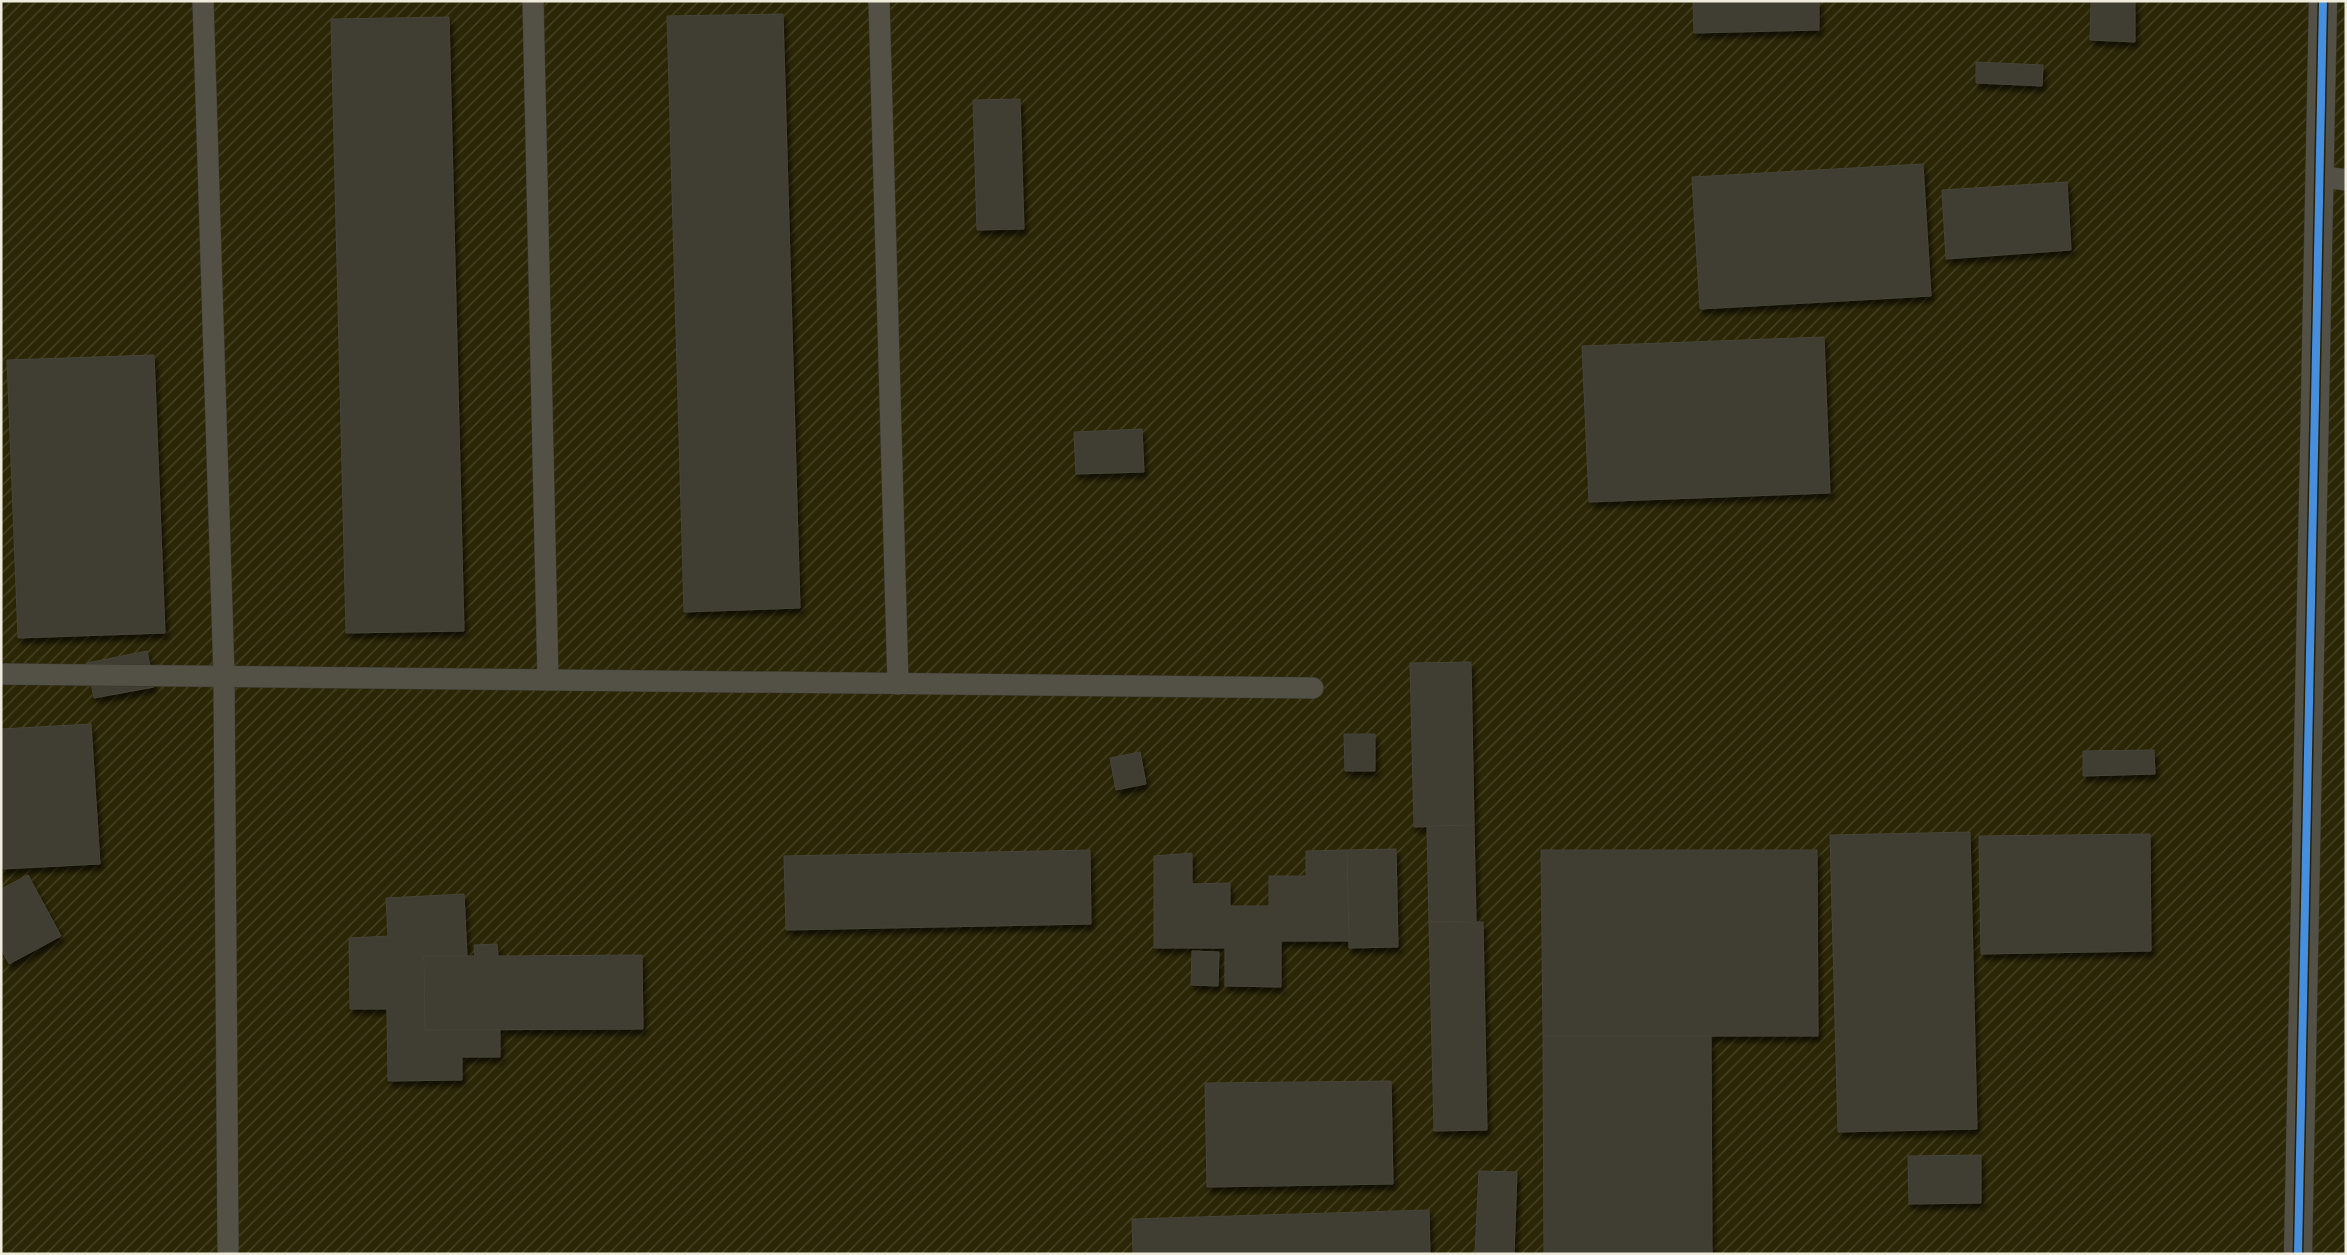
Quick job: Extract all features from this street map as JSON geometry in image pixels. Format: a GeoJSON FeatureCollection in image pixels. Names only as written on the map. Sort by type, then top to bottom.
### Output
{"type":"FeatureCollection","features":[{"type":"Feature","properties":{"kind":"street"},"geometry":{"type":"LineString","coordinates":[[2298,1254],[2333,178],[2323,1]]}},
{"type":"Feature","properties":{"kind":"lane"},"geometry":{"type":"LineString","coordinates":[[203,1],[224,676],[228,1249]]}},
{"type":"Feature","properties":{"kind":"lane"},"geometry":{"type":"LineString","coordinates":[[533,1],[548,680]]}},
{"type":"Feature","properties":{"kind":"lane"},"geometry":{"type":"LineString","coordinates":[[879,1],[898,684]]}},
{"type":"Feature","properties":{"kind":"lane"},"geometry":{"type":"LineString","coordinates":[[1,674],[1313,688]]}},
{"type":"Feature","properties":{"kind":"shaded area"},"geometry":{"type":"Polygon","coordinates":[[[1,1],[2346,1],[2346,1254],[1,1254],[1,1]]]}},
{"type":"Feature","properties":{"kind":"building"},"geometry":{"type":"Polygon","coordinates":[[[1693,1],[1819,1],[1819,30],[1694,33],[1693,1]]]}},
{"type":"Feature","properties":{"kind":"building"},"geometry":{"type":"Polygon","coordinates":[[[2091,1],[2135,1],[2135,42],[2090,40],[2091,1]]]}},
{"type":"Feature","properties":{"kind":"building"},"geometry":{"type":"Polygon","coordinates":[[[783,14],[800,608],[684,612],[667,16],[783,14]]]}},
{"type":"Feature","properties":{"kind":"building"},"geometry":{"type":"Polygon","coordinates":[[[449,17],[464,631],[346,633],[331,19],[449,17]]]}},
{"type":"Feature","properties":{"kind":"building"},"geometry":{"type":"Polygon","coordinates":[[[1976,62],[2043,65],[2042,86],[1976,83],[1976,62]]]}},
{"type":"Feature","properties":{"kind":"building"},"geometry":{"type":"Polygon","coordinates":[[[1020,99],[1024,229],[977,230],[973,100],[1020,99]]]}},
{"type":"Feature","properties":{"kind":"building"},"geometry":{"type":"Polygon","coordinates":[[[1923,164],[1931,296],[1700,309],[1692,177],[1923,164]]]}},
{"type":"Feature","properties":{"kind":"building"},"geometry":{"type":"Polygon","coordinates":[[[2067,182],[2071,250],[1946,259],[1942,190],[2067,182]]]}},
{"type":"Feature","properties":{"kind":"building"},"geometry":{"type":"Polygon","coordinates":[[[1824,337],[1830,493],[1589,502],[1582,346],[1824,337]]]}},
{"type":"Feature","properties":{"kind":"building"},"geometry":{"type":"Polygon","coordinates":[[[154,355],[165,633],[18,638],[7,360],[154,355]]]}},
{"type":"Feature","properties":{"kind":"building"},"geometry":{"type":"Polygon","coordinates":[[[1142,429],[1144,472],[1076,474],[1074,432],[1142,429]]]}},
{"type":"Feature","properties":{"kind":"building"},"geometry":{"type":"Polygon","coordinates":[[[147,651],[154,687],[94,698],[87,663],[147,651]]]}},
{"type":"Feature","properties":{"kind":"building"},"geometry":{"type":"Polygon","coordinates":[[[1471,662],[1474,825],[1414,827],[1410,663],[1471,662]]]}},
{"type":"Feature","properties":{"kind":"building"},"geometry":{"type":"Polygon","coordinates":[[[91,724],[100,864],[1,869],[1,729],[91,724]]]}},
{"type":"Feature","properties":{"kind":"building"},"geometry":{"type":"Polygon","coordinates":[[[1344,734],[1375,734],[1375,771],[1345,771],[1344,734]]]}},
{"type":"Feature","properties":{"kind":"building"},"geometry":{"type":"Polygon","coordinates":[[[2154,750],[2155,774],[2083,776],[2083,751],[2154,750]]]}},
{"type":"Feature","properties":{"kind":"building"},"geometry":{"type":"Polygon","coordinates":[[[1140,752],[1146,784],[1116,790],[1110,758],[1140,752]]]}},
{"type":"Feature","properties":{"kind":"building"},"geometry":{"type":"Polygon","coordinates":[[[1474,825],[1476,921],[1429,922],[1427,826],[1474,825]]]}},
{"type":"Feature","properties":{"kind":"building"},"geometry":{"type":"Polygon","coordinates":[[[1970,832],[1977,1129],[1838,1132],[1830,835],[1970,832]]]}},
{"type":"Feature","properties":{"kind":"building"},"geometry":{"type":"Polygon","coordinates":[[[2150,834],[2151,951],[1981,954],[1979,836],[2150,834]]]}},
{"type":"Feature","properties":{"kind":"building"},"geometry":{"type":"Polygon","coordinates":[[[1396,849],[1398,947],[1349,948],[1347,850],[1396,849]]]}},
{"type":"Feature","properties":{"kind":"building"},"geometry":{"type":"Polygon","coordinates":[[[1090,850],[1091,924],[786,930],[784,856],[1090,850]]]}},
{"type":"Feature","properties":{"kind":"building"},"geometry":{"type":"Polygon","coordinates":[[[1347,850],[1349,941],[1281,941],[1281,987],[1225,986],[1225,948],[1154,948],[1154,856],[1192,853],[1192,884],[1230,883],[1230,906],[1269,906],[1269,876],[1306,876],[1306,851],[1347,850]]]}},
{"type":"Feature","properties":{"kind":"building"},"geometry":{"type":"Polygon","coordinates":[[[1541,850],[1817,850],[1818,1036],[1543,1036],[1541,850]]]}},
{"type":"Feature","properties":{"kind":"building"},"geometry":{"type":"Polygon","coordinates":[[[28,875],[61,936],[9,964],[1,949],[1,889],[28,875]]]}},
{"type":"Feature","properties":{"kind":"building"},"geometry":{"type":"Polygon","coordinates":[[[464,894],[467,956],[424,956],[425,1030],[500,1030],[500,1057],[462,1057],[462,1080],[388,1081],[387,1009],[350,1009],[349,938],[388,936],[386,898],[464,894]]]}},
{"type":"Feature","properties":{"kind":"building"},"geometry":{"type":"Polygon","coordinates":[[[1429,922],[1483,922],[1487,1130],[1434,1131],[1429,922]]]}},
{"type":"Feature","properties":{"kind":"building"},"geometry":{"type":"Polygon","coordinates":[[[497,944],[498,956],[642,955],[643,1029],[425,1030],[424,956],[475,956],[474,945],[497,944]]]}},
{"type":"Feature","properties":{"kind":"building"},"geometry":{"type":"Polygon","coordinates":[[[1192,951],[1219,952],[1218,986],[1191,985],[1192,951]]]}},
{"type":"Feature","properties":{"kind":"building"},"geometry":{"type":"Polygon","coordinates":[[[1543,1036],[1711,1036],[1712,1254],[1544,1254],[1543,1036]]]}},
{"type":"Feature","properties":{"kind":"building"},"geometry":{"type":"Polygon","coordinates":[[[1391,1081],[1393,1184],[1207,1187],[1205,1083],[1391,1081]]]}},
{"type":"Feature","properties":{"kind":"building"},"geometry":{"type":"Polygon","coordinates":[[[1981,1155],[1981,1203],[1909,1204],[1908,1156],[1981,1155]]]}},
{"type":"Feature","properties":{"kind":"building"},"geometry":{"type":"Polygon","coordinates":[[[1479,1171],[1517,1172],[1514,1254],[1475,1254],[1479,1171]]]}},
{"type":"Feature","properties":{"kind":"building"},"geometry":{"type":"Polygon","coordinates":[[[1429,1210],[1430,1254],[1133,1254],[1132,1219],[1429,1210]]]}},
{"type":"Feature","properties":{"kind":"cycle path"},"geometry":{"type":"LineString","coordinates":[[2298,1254],[2323,1]]}}]}
